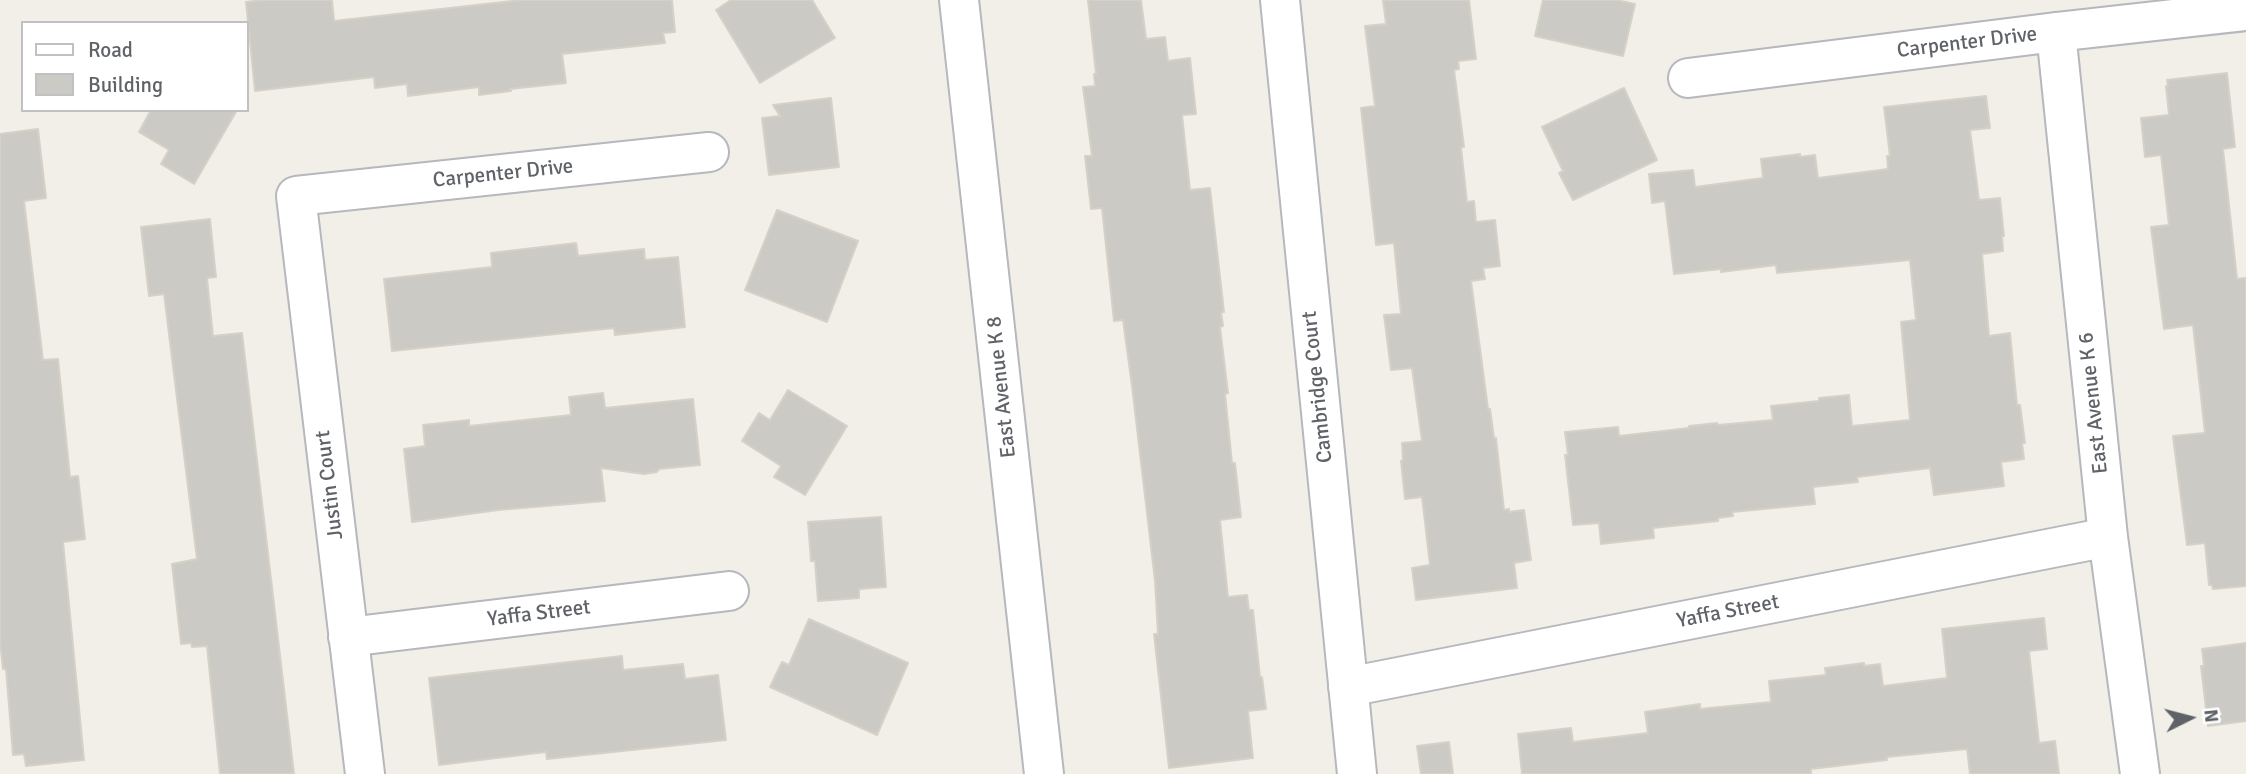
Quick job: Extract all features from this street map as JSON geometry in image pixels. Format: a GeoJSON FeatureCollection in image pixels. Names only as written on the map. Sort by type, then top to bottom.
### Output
{"type":"FeatureCollection","features":[{"type":"Feature","properties":{"kind":"street","name":"East Avenue K 8"},"geometry":{"type":"LineString","coordinates":[[959,0],[1044,774]]}},
{"type":"Feature","properties":{"kind":"street","name":"Cambridge Court"},"geometry":{"type":"LineString","coordinates":[[1280,0],[1357,774]]}},
{"type":"Feature","properties":{"kind":"street","name":"Carpenter Drive"},"geometry":{"type":"LineString","coordinates":[[1688,78],[2246,11]]}},
{"type":"Feature","properties":{"kind":"street","name":"East Avenue K 6"},"geometry":{"type":"LineString","coordinates":[[2056,32],[2108,537],[2140,774]]}},
{"type":"Feature","properties":{"kind":"street","name":"Carpenter Drive"},"geometry":{"type":"LineString","coordinates":[[296,196],[709,152]]}},
{"type":"Feature","properties":{"kind":"street","name":"Justin Court"},"geometry":{"type":"LineString","coordinates":[[296,196],[365,774]]}},
{"type":"Feature","properties":{"kind":"street","name":"Yaffa Street"},"geometry":{"type":"LineString","coordinates":[[1348,687],[2108,537]]}},
{"type":"Feature","properties":{"kind":"street","name":"Yaffa Street"},"geometry":{"type":"LineString","coordinates":[[348,637],[729,591]]}},
{"type":"Feature","properties":{"kind":"building"},"geometry":{"type":"Polygon","coordinates":[[[332,0],[334,21],[521,0],[672,0],[675,32],[663,33],[665,43],[562,54],[566,83],[510,89],[511,91],[479,95],[479,87],[408,96],[407,84],[375,88],[374,77],[255,91],[246,2],[332,0]]]}},
{"type":"Feature","properties":{"kind":"building"},"geometry":{"type":"Polygon","coordinates":[[[731,0],[812,0],[835,38],[760,83],[716,10],[731,0]]]}},
{"type":"Feature","properties":{"kind":"building"},"geometry":{"type":"Polygon","coordinates":[[[1088,0],[1141,0],[1146,39],[1165,37],[1168,61],[1190,58],[1196,114],[1182,115],[1190,190],[1210,188],[1224,312],[1221,312],[1223,326],[1220,327],[1228,393],[1225,394],[1241,517],[1220,520],[1228,597],[1247,595],[1249,610],[1253,610],[1266,709],[1248,711],[1253,758],[1169,768],[1154,634],[1158,634],[1155,581],[1123,320],[1114,321],[1102,208],[1091,209],[1085,156],[1092,156],[1083,87],[1095,86],[1096,74],[1088,0]]]}},
{"type":"Feature","properties":{"kind":"building"},"geometry":{"type":"Polygon","coordinates":[[[1383,0],[1469,0],[1476,59],[1458,61],[1459,69],[1454,70],[1464,147],[1461,147],[1467,202],[1474,201],[1476,222],[1495,220],[1500,266],[1483,268],[1485,279],[1471,281],[1488,409],[1496,438],[1504,510],[1524,510],[1531,560],[1514,563],[1517,588],[1416,600],[1412,568],[1430,565],[1422,497],[1405,499],[1401,461],[1402,443],[1422,441],[1412,368],[1391,370],[1384,315],[1401,314],[1394,243],[1376,245],[1361,108],[1375,106],[1365,26],[1386,24],[1383,0]]]}},
{"type":"Feature","properties":{"kind":"building"},"geometry":{"type":"Polygon","coordinates":[[[1543,0],[1616,0],[1635,4],[1623,56],[1535,36],[1543,0]]]}},
{"type":"Feature","properties":{"kind":"building"},"geometry":{"type":"Polygon","coordinates":[[[2227,73],[2235,147],[2223,149],[2237,279],[2246,278],[2246,586],[2213,589],[2212,585],[2209,585],[2205,543],[2187,545],[2173,436],[2205,433],[2193,325],[2164,329],[2151,227],[2169,225],[2161,155],[2145,157],[2141,118],[2169,115],[2167,80],[2227,73]]]}},
{"type":"Feature","properties":{"kind":"building"},"geometry":{"type":"Polygon","coordinates":[[[1624,88],[1657,160],[1573,200],[1559,173],[1563,171],[1542,127],[1624,88]]]}},
{"type":"Feature","properties":{"kind":"building"},"geometry":{"type":"Polygon","coordinates":[[[1986,96],[1990,128],[1970,130],[1979,200],[2000,198],[2004,236],[2003,251],[1982,254],[1989,336],[2010,333],[2017,405],[2020,405],[2025,443],[2022,443],[2024,459],[2001,462],[2004,486],[1934,495],[1930,468],[1857,477],[1858,482],[1813,487],[1815,504],[1732,512],[1733,516],[1718,518],[1718,521],[1653,528],[1654,538],[1601,544],[1599,523],[1573,525],[1565,432],[1618,427],[1619,436],[1717,423],[1773,420],[1771,406],[1849,395],[1852,426],[1910,420],[1901,322],[1916,320],[1910,260],[1777,273],[1776,265],[1721,272],[1721,269],[1674,274],[1665,201],[1652,203],[1649,174],[1693,170],[1695,187],[1763,178],[1761,159],[1800,154],[1800,157],[1815,155],[1818,178],[1888,169],[1887,156],[1890,156],[1884,107],[1986,96]]]}},
{"type":"Feature","properties":{"kind":"building"},"geometry":{"type":"Polygon","coordinates":[[[831,98],[839,167],[769,175],[762,118],[780,116],[773,105],[831,98]]]}},
{"type":"Feature","properties":{"kind":"building"},"geometry":{"type":"Polygon","coordinates":[[[150,112],[236,112],[194,184],[161,164],[169,150],[139,132],[150,112]]]}},
{"type":"Feature","properties":{"kind":"building"},"geometry":{"type":"Polygon","coordinates":[[[38,129],[46,198],[24,201],[43,360],[58,359],[70,477],[78,476],[85,539],[63,542],[84,760],[26,766],[24,754],[13,755],[6,669],[3,669],[0,641],[0,134],[38,129]]]}},
{"type":"Feature","properties":{"kind":"building"},"geometry":{"type":"Polygon","coordinates":[[[777,210],[858,241],[827,322],[745,290],[777,210]]]}},
{"type":"Feature","properties":{"kind":"building"},"geometry":{"type":"Polygon","coordinates":[[[210,219],[216,277],[207,278],[213,336],[242,333],[294,774],[220,774],[207,646],[192,647],[191,643],[181,644],[172,564],[197,559],[164,294],[149,296],[141,227],[210,219]]]}},
{"type":"Feature","properties":{"kind":"building"},"geometry":{"type":"Polygon","coordinates":[[[576,243],[578,256],[644,249],[645,260],[678,257],[685,327],[615,335],[614,328],[392,351],[384,279],[492,267],[491,253],[576,243]]]}},
{"type":"Feature","properties":{"kind":"building"},"geometry":{"type":"Polygon","coordinates":[[[788,390],[847,426],[805,495],[774,477],[781,466],[742,441],[759,413],[770,420],[788,390]]]}},
{"type":"Feature","properties":{"kind":"building"},"geometry":{"type":"Polygon","coordinates":[[[603,393],[605,408],[693,399],[700,465],[659,469],[657,472],[644,474],[601,468],[605,501],[498,510],[412,522],[404,449],[425,446],[423,425],[469,420],[469,426],[571,415],[569,397],[603,393]]]}},
{"type":"Feature","properties":{"kind":"building"},"geometry":{"type":"Polygon","coordinates":[[[881,517],[886,587],[859,589],[859,598],[818,601],[808,522],[881,517]]]}},
{"type":"Feature","properties":{"kind":"building"},"geometry":{"type":"Polygon","coordinates":[[[2044,618],[2047,649],[2029,651],[2039,743],[2055,741],[2059,774],[1970,774],[1967,749],[1887,757],[1887,760],[1811,769],[1811,774],[1522,774],[1518,734],[1571,728],[1573,742],[1648,733],[1645,712],[1700,704],[1700,709],[1771,702],[1769,681],[1826,675],[1825,668],[1864,663],[1864,666],[1880,664],[1883,686],[1947,678],[1942,629],[2044,618]]]}},
{"type":"Feature","properties":{"kind":"building"},"geometry":{"type":"Polygon","coordinates":[[[809,619],[908,663],[877,735],[770,687],[782,662],[789,665],[809,619]]]}},
{"type":"Feature","properties":{"kind":"building"},"geometry":{"type":"Polygon","coordinates":[[[2246,643],[2246,721],[2208,726],[2201,666],[2204,666],[2202,649],[2246,643]]]}},
{"type":"Feature","properties":{"kind":"building"},"geometry":{"type":"Polygon","coordinates":[[[622,656],[623,670],[683,664],[685,679],[718,675],[726,740],[547,759],[546,752],[439,765],[429,678],[622,656]]]}},
{"type":"Feature","properties":{"kind":"building"},"geometry":{"type":"Polygon","coordinates":[[[1449,742],[1453,774],[1421,774],[1417,746],[1449,742]]]}}]}
